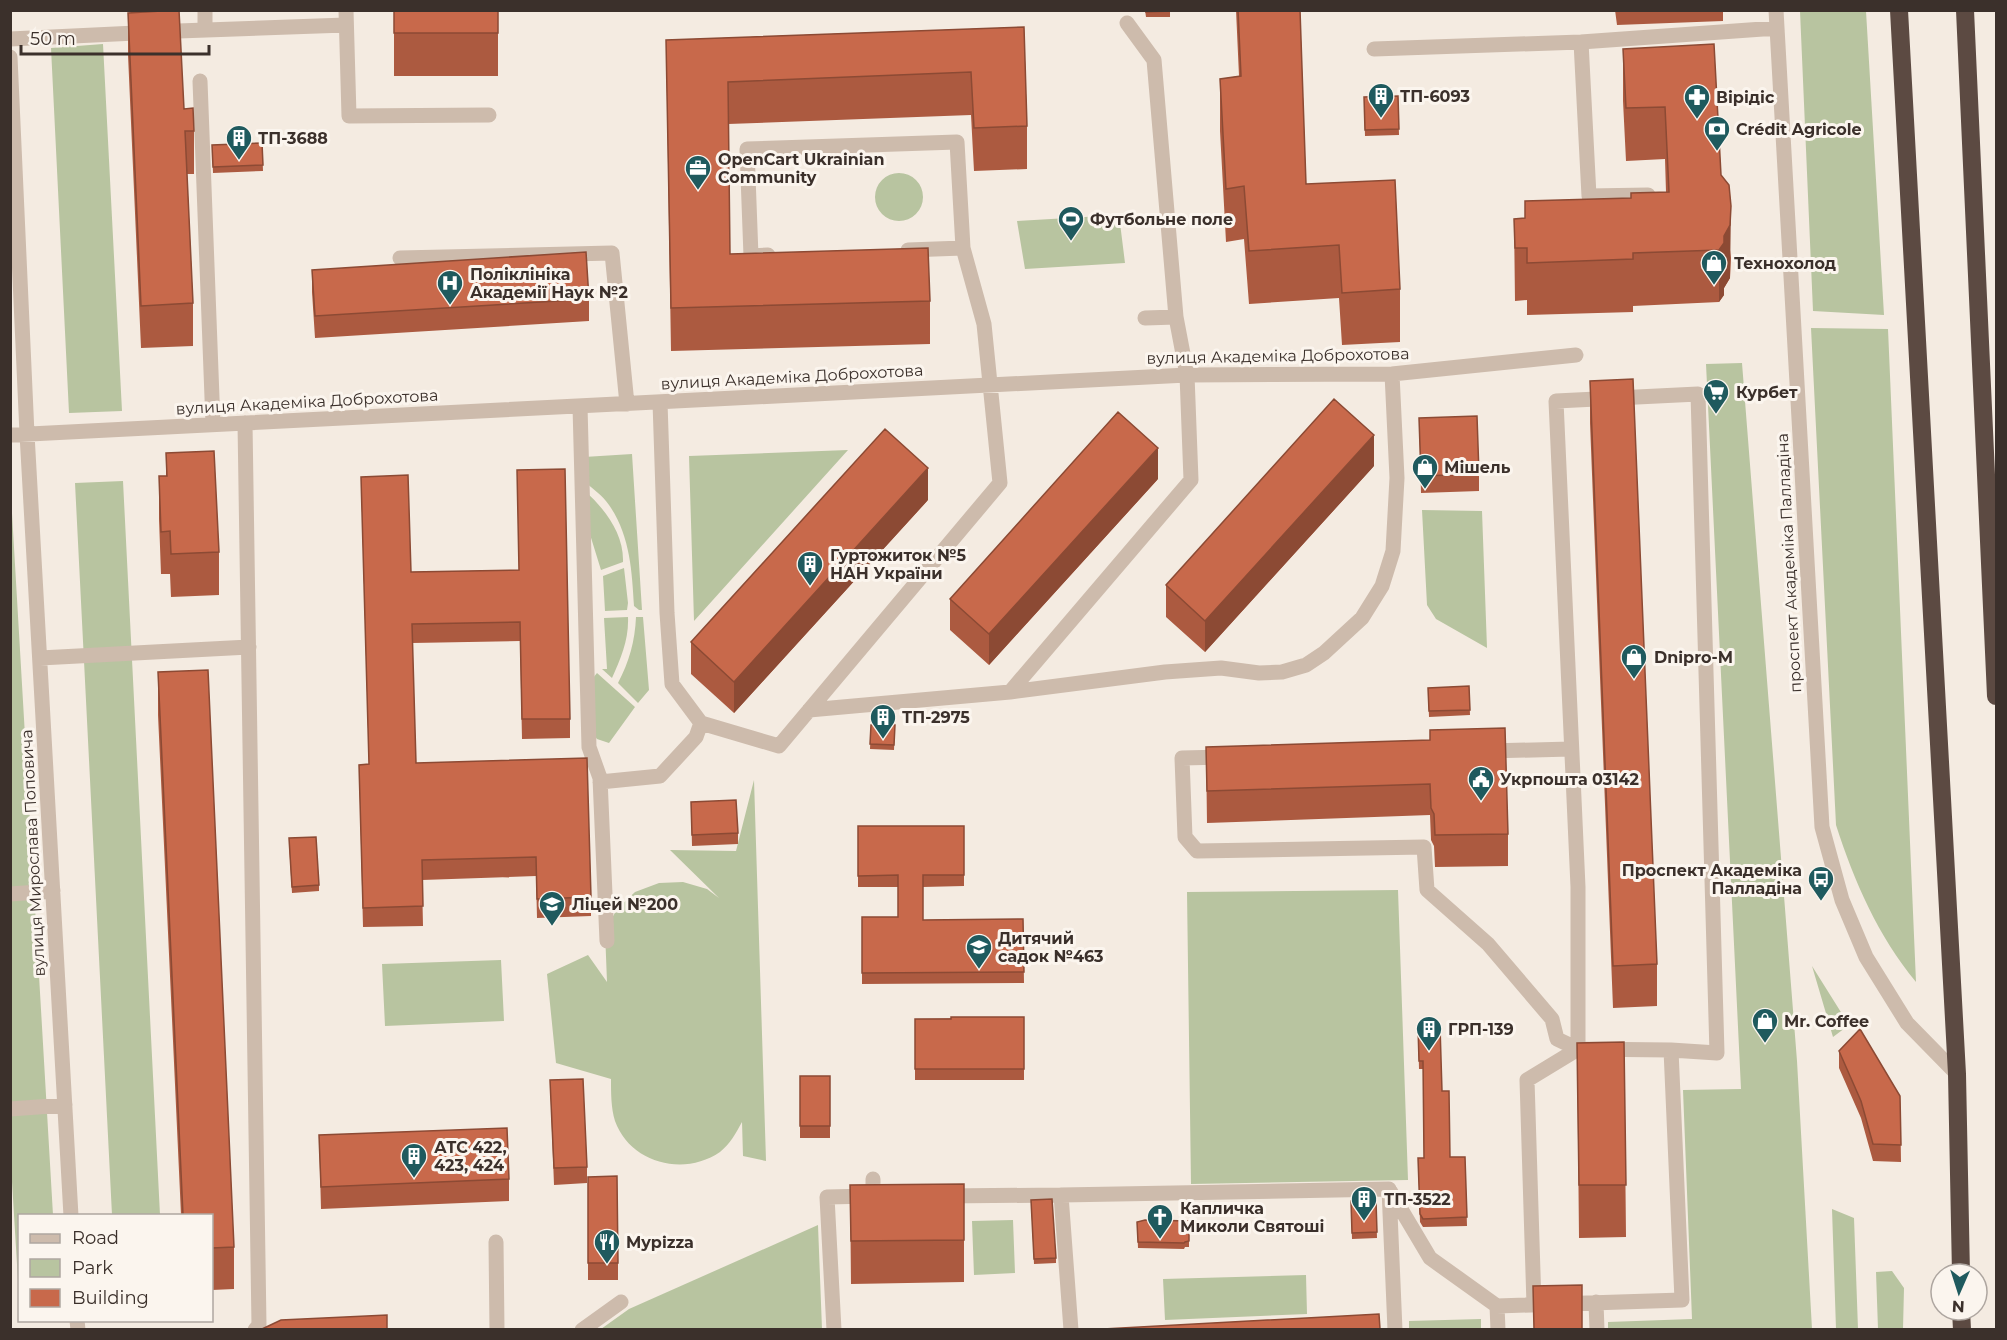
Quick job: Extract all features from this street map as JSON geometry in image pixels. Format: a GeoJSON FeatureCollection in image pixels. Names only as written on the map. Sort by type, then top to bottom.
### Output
{"type":"FeatureCollection","features":[{"type":"Feature","properties":{"kind":"highway"},"geometry":{"type":"LineString","coordinates":[[1899,10],[1957,1074],[1961,1262]]}},
{"type":"Feature","properties":{"kind":"highway"},"geometry":{"type":"LineString","coordinates":[[1965,10],[1996,696]]}},
{"type":"Feature","properties":{"kind":"street"},"geometry":{"type":"LineString","coordinates":[[205,10],[205,29]]}},
{"type":"Feature","properties":{"kind":"street","name":"проспект Академіка Палладіна"},"geometry":{"type":"LineString","coordinates":[[1776,10],[1822,827],[1842,900],[1866,957],[1907,1023],[1957,1074]]}},
{"type":"Feature","properties":{"kind":"street"},"geometry":{"type":"LineString","coordinates":[[10,39],[205,29],[346,18],[349,116],[489,115]]}},
{"type":"Feature","properties":{"kind":"street"},"geometry":{"type":"LineString","coordinates":[[1010,692],[1191,480],[1187,375],[1176,318],[1154,60],[1127,23]]}},
{"type":"Feature","properties":{"kind":"street"},"geometry":{"type":"LineString","coordinates":[[1374,49],[1581,42],[1777,28]]}},
{"type":"Feature","properties":{"kind":"street"},"geometry":{"type":"LineString","coordinates":[[1581,42],[1589,196],[1648,195]]}},
{"type":"Feature","properties":{"kind":"street","name":"вулиця Мирослава Поповича"},"geometry":{"type":"LineString","coordinates":[[10,57],[15,257],[71,1214]]}},
{"type":"Feature","properties":{"kind":"street"},"geometry":{"type":"LineString","coordinates":[[200,81],[213,424]]}},
{"type":"Feature","properties":{"kind":"street"},"geometry":{"type":"LineString","coordinates":[[660,402],[667,613],[672,684],[701,723],[779,746],[1000,483],[990,385],[987,324],[963,248],[957,142],[747,149],[751,255],[786,254]]}},
{"type":"Feature","properties":{"kind":"street"},"geometry":{"type":"LineString","coordinates":[[892,250],[963,248]]}},
{"type":"Feature","properties":{"kind":"street"},"geometry":{"type":"LineString","coordinates":[[400,258],[612,253],[627,404]]}},
{"type":"Feature","properties":{"kind":"street"},"geometry":{"type":"LineString","coordinates":[[1145,318],[1176,318]]}},
{"type":"Feature","properties":{"kind":"street","name":"вулиця Академіка Доброхотова"},"geometry":{"type":"LineString","coordinates":[[10,435],[1187,375],[1392,374],[1576,355]]}},
{"type":"Feature","properties":{"kind":"street"},"geometry":{"type":"LineString","coordinates":[[809,710],[1010,692],[1165,672],[1221,668],[1259,673],[1282,672],[1306,665],[1324,653],[1362,618],[1382,586],[1393,551],[1397,478],[1392,374]]}},
{"type":"Feature","properties":{"kind":"street"},"geometry":{"type":"LineString","coordinates":[[1240,757],[1182,758],[1185,837],[1197,851],[1424,847],[1426,890],[1488,944],[1552,1018],[1557,1039],[1578,1049],[1717,1053],[1698,394],[1556,401],[1578,887],[1578,1049]]}},
{"type":"Feature","properties":{"kind":"street"},"geometry":{"type":"LineString","coordinates":[[580,406],[589,747],[600,782],[607,941]]}},
{"type":"Feature","properties":{"kind":"street"},"geometry":{"type":"LineString","coordinates":[[245,423],[259,1325],[255,1329]]}},
{"type":"Feature","properties":{"kind":"street"},"geometry":{"type":"LineString","coordinates":[[40,658],[249,647]]}},
{"type":"Feature","properties":{"kind":"street"},"geometry":{"type":"LineString","coordinates":[[600,782],[660,776],[696,737],[701,723]]}},
{"type":"Feature","properties":{"kind":"street"},"geometry":{"type":"LineString","coordinates":[[1473,752],[1571,749]]}},
{"type":"Feature","properties":{"kind":"street"},"geometry":{"type":"LineString","coordinates":[[10,894],[53,891]]}},
{"type":"Feature","properties":{"kind":"street"},"geometry":{"type":"LineString","coordinates":[[1534,1305],[1527,1080],[1578,1049]]}},
{"type":"Feature","properties":{"kind":"street"},"geometry":{"type":"LineString","coordinates":[[1389,1189],[1430,1258],[1497,1306],[1682,1300],[1671,1050]]}},
{"type":"Feature","properties":{"kind":"street"},"geometry":{"type":"LineString","coordinates":[[10,1109],[65,1105]]}},
{"type":"Feature","properties":{"kind":"street"},"geometry":{"type":"LineString","coordinates":[[834,1329],[826,1197],[879,1196],[873,1179]]}},
{"type":"Feature","properties":{"kind":"street"},"geometry":{"type":"LineString","coordinates":[[932,1196],[1389,1189]]}},
{"type":"Feature","properties":{"kind":"street"},"geometry":{"type":"LineString","coordinates":[[1389,1189],[1395,1329]]}},
{"type":"Feature","properties":{"kind":"street"},"geometry":{"type":"LineString","coordinates":[[1061,1195],[1071,1329]]}},
{"type":"Feature","properties":{"kind":"street"},"geometry":{"type":"LineString","coordinates":[[496,1242],[496,1329]]}},
{"type":"Feature","properties":{"kind":"street"},"geometry":{"type":"LineString","coordinates":[[582,1329],[621,1302]]}},
{"type":"Feature","properties":{"kind":"street"},"geometry":{"type":"LineString","coordinates":[[1596,1302],[1597,1329]]}},
{"type":"Feature","properties":{"kind":"street"},"geometry":{"type":"LineString","coordinates":[[1497,1306],[1498,1329]]}},
{"type":"Feature","properties":{"kind":"green space"},"geometry":{"type":"Polygon","coordinates":[[[1800,11],[1866,11],[1884,315],[1813,311],[1800,11]]]}},
{"type":"Feature","properties":{"kind":"green space"},"geometry":{"type":"Polygon","coordinates":[[[103,44],[122,411],[69,413],[51,48],[103,44]]]}},
{"type":"Feature","properties":{"kind":"green space"},"geometry":{"type":"Polygon","coordinates":[[[899,173],[916,180],[923,197],[916,214],[899,221],[882,214],[875,197],[882,180],[899,173]]]}},
{"type":"Feature","properties":{"kind":"green space","name":"Футбольне поле"},"geometry":{"type":"Polygon","coordinates":[[[1119,215],[1125,263],[1025,269],[1017,221],[1119,215]]]}},
{"type":"Feature","properties":{"kind":"green space"},"geometry":{"type":"Polygon","coordinates":[[[1811,328],[1888,329],[1916,982],[1890,946],[1868,907],[1836,825],[1811,328]]]}},
{"type":"Feature","properties":{"kind":"green space"},"geometry":{"type":"Polygon","coordinates":[[[1742,363],[1797,1061],[1812,1329],[1608,1329],[1608,1322],[1692,1319],[1683,1090],[1741,1089],[1706,364],[1742,363]]]}},
{"type":"Feature","properties":{"kind":"green space"},"geometry":{"type":"Polygon","coordinates":[[[848,450],[694,621],[689,456],[848,450]]]}},
{"type":"Feature","properties":{"kind":"green space"},"geometry":{"type":"Polygon","coordinates":[[[632,454],[642,610],[634,606],[629,554],[616,517],[607,502],[585,482],[584,457],[632,454]]]}},
{"type":"Feature","properties":{"kind":"green space"},"geometry":{"type":"Polygon","coordinates":[[[10,479],[53,1214],[18,1214],[18,1281],[10,1149],[10,479]]]}},
{"type":"Feature","properties":{"kind":"green space"},"geometry":{"type":"Polygon","coordinates":[[[123,481],[160,1214],[112,1214],[75,483],[123,481]]]}},
{"type":"Feature","properties":{"kind":"green space"},"geometry":{"type":"Polygon","coordinates":[[[585,491],[606,514],[620,542],[623,562],[601,570],[588,528],[585,491]]]}},
{"type":"Feature","properties":{"kind":"green space"},"geometry":{"type":"Polygon","coordinates":[[[1422,510],[1482,511],[1487,648],[1436,619],[1427,605],[1422,510]]]}},
{"type":"Feature","properties":{"kind":"green space"},"geometry":{"type":"Polygon","coordinates":[[[624,568],[627,610],[605,611],[603,576],[624,568]]]}},
{"type":"Feature","properties":{"kind":"green space"},"geometry":{"type":"Polygon","coordinates":[[[628,617],[626,641],[612,678],[602,669],[607,669],[604,618],[628,617]]]}},
{"type":"Feature","properties":{"kind":"green space"},"geometry":{"type":"Polygon","coordinates":[[[636,617],[643,617],[649,690],[638,703],[618,683],[631,651],[636,617]]]}},
{"type":"Feature","properties":{"kind":"green space"},"geometry":{"type":"Polygon","coordinates":[[[597,673],[635,707],[609,743],[597,739],[594,735],[593,678],[597,673]]]}},
{"type":"Feature","properties":{"kind":"green space"},"geometry":{"type":"Polygon","coordinates":[[[754,780],[766,1161],[743,1156],[742,1122],[724,1149],[706,1160],[691,1164],[660,1162],[645,1156],[622,1135],[614,1116],[611,1079],[556,1063],[547,974],[588,955],[607,982],[605,931],[617,909],[635,892],[659,883],[683,882],[707,889],[719,898],[670,850],[736,851],[754,780]]]}},
{"type":"Feature","properties":{"kind":"green space"},"geometry":{"type":"Polygon","coordinates":[[[1398,890],[1408,1180],[1191,1184],[1187,892],[1398,890]]]}},
{"type":"Feature","properties":{"kind":"green space"},"geometry":{"type":"Polygon","coordinates":[[[501,960],[504,1021],[385,1026],[382,964],[501,960]]]}},
{"type":"Feature","properties":{"kind":"green space"},"geometry":{"type":"Polygon","coordinates":[[[1812,966],[1849,1025],[1833,1037],[1812,966]]]}},
{"type":"Feature","properties":{"kind":"green space"},"geometry":{"type":"Polygon","coordinates":[[[1832,1209],[1854,1218],[1858,1329],[1836,1329],[1832,1209]]]}},
{"type":"Feature","properties":{"kind":"green space"},"geometry":{"type":"Polygon","coordinates":[[[1013,1220],[1015,1273],[974,1275],[972,1221],[1013,1220]]]}},
{"type":"Feature","properties":{"kind":"green space"},"geometry":{"type":"Polygon","coordinates":[[[818,1225],[822,1329],[601,1329],[629,1309],[818,1225]]]}},
{"type":"Feature","properties":{"kind":"green space"},"geometry":{"type":"Polygon","coordinates":[[[1892,1271],[1904,1288],[1903,1329],[1878,1329],[1876,1272],[1892,1271]]]}},
{"type":"Feature","properties":{"kind":"green space"},"geometry":{"type":"Polygon","coordinates":[[[1306,1275],[1307,1314],[1165,1320],[1163,1279],[1306,1275]]]}},
{"type":"Feature","properties":{"kind":"green space"},"geometry":{"type":"Polygon","coordinates":[[[1481,1319],[1481,1329],[1409,1329],[1409,1321],[1481,1319]]]}},
{"type":"Feature","properties":{"kind":"building"},"geometry":{"type":"Polygon","coordinates":[[[179,10],[184,109],[193,108],[194,131],[185,131],[193,303],[141,306],[128,13],[179,10]]]}},
{"type":"Feature","properties":{"kind":"building"},"geometry":{"type":"Polygon","coordinates":[[[394,10],[498,10],[498,33],[394,33],[394,10]]]}},
{"type":"Feature","properties":{"kind":"building"},"geometry":{"type":"Polygon","coordinates":[[[1146,10],[1170,10],[1170,11],[1146,12],[1146,10]]]}},
{"type":"Feature","properties":{"kind":"building"},"geometry":{"type":"Polygon","coordinates":[[[1238,10],[1300,10],[1306,184],[1395,180],[1400,289],[1342,293],[1339,245],[1249,251],[1244,186],[1226,189],[1220,79],[1241,76],[1238,10]]]}},
{"type":"Feature","properties":{"kind":"building"},"geometry":{"type":"Polygon","coordinates":[[[1024,27],[1027,126],[974,128],[971,72],[728,82],[730,254],[928,248],[930,301],[671,308],[666,40],[1024,27]]]}},
{"type":"Feature","properties":{"kind":"building"},"geometry":{"type":"Polygon","coordinates":[[[1714,44],[1721,175],[1729,185],[1731,206],[1730,225],[1719,250],[1633,253],[1633,259],[1527,263],[1527,248],[1515,248],[1514,219],[1525,218],[1525,201],[1631,198],[1631,193],[1669,192],[1665,107],[1626,108],[1623,49],[1714,44]]]}},
{"type":"Feature","properties":{"kind":"building","name":"ТП-6093"},"geometry":{"type":"Polygon","coordinates":[[[1398,96],[1399,129],[1365,130],[1364,97],[1398,96]]]}},
{"type":"Feature","properties":{"kind":"building","name":"ТП-3688"},"geometry":{"type":"Polygon","coordinates":[[[262,143],[263,165],[213,167],[212,145],[262,143]]]}},
{"type":"Feature","properties":{"kind":"building"},"geometry":{"type":"Polygon","coordinates":[[[586,252],[589,299],[315,316],[312,270],[586,252]]]}},
{"type":"Feature","properties":{"kind":"building"},"geometry":{"type":"Polygon","coordinates":[[[1633,379],[1657,964],[1613,966],[1590,381],[1633,379]]]}},
{"type":"Feature","properties":{"kind":"building"},"geometry":{"type":"Polygon","coordinates":[[[1334,399],[1374,435],[1205,621],[1166,585],[1334,399]]]}},
{"type":"Feature","properties":{"kind":"building"},"geometry":{"type":"Polygon","coordinates":[[[1118,412],[1158,448],[989,634],[950,599],[1118,412]]]}},
{"type":"Feature","properties":{"kind":"building"},"geometry":{"type":"Polygon","coordinates":[[[1477,416],[1479,474],[1421,476],[1419,418],[1477,416]]]}},
{"type":"Feature","properties":{"kind":"building"},"geometry":{"type":"Polygon","coordinates":[[[885,429],[928,468],[734,682],[691,642],[885,429]]]}},
{"type":"Feature","properties":{"kind":"building"},"geometry":{"type":"Polygon","coordinates":[[[214,451],[219,552],[171,554],[170,531],[161,532],[159,476],[167,476],[166,453],[214,451]]]}},
{"type":"Feature","properties":{"kind":"building"},"geometry":{"type":"Polygon","coordinates":[[[565,469],[570,719],[522,719],[520,622],[412,624],[416,763],[587,758],[591,897],[537,899],[536,857],[422,860],[423,906],[363,908],[359,765],[369,764],[361,477],[408,475],[411,572],[519,570],[517,470],[565,469]]]}},
{"type":"Feature","properties":{"kind":"building"},"geometry":{"type":"Polygon","coordinates":[[[208,670],[234,1247],[213,1248],[213,1214],[183,1214],[158,672],[208,670]]]}},
{"type":"Feature","properties":{"kind":"building"},"geometry":{"type":"Polygon","coordinates":[[[1469,686],[1470,710],[1429,711],[1428,688],[1469,686]]]}},
{"type":"Feature","properties":{"kind":"building","name":"ТП-2975"},"geometry":{"type":"Polygon","coordinates":[[[871,725],[895,725],[894,745],[870,744],[871,725]]]}},
{"type":"Feature","properties":{"kind":"building"},"geometry":{"type":"Polygon","coordinates":[[[1505,728],[1508,834],[1435,835],[1430,784],[1207,791],[1206,747],[1430,740],[1430,730],[1505,728]]]}},
{"type":"Feature","properties":{"kind":"building"},"geometry":{"type":"Polygon","coordinates":[[[736,800],[738,833],[692,835],[691,802],[736,800]]]}},
{"type":"Feature","properties":{"kind":"building"},"geometry":{"type":"Polygon","coordinates":[[[858,826],[964,826],[964,875],[923,875],[923,920],[1023,919],[1024,972],[862,973],[862,917],[898,917],[898,875],[858,876],[858,826]]]}},
{"type":"Feature","properties":{"kind":"building"},"geometry":{"type":"Polygon","coordinates":[[[316,837],[319,885],[292,887],[289,838],[316,837]]]}},
{"type":"Feature","properties":{"kind":"building"},"geometry":{"type":"Polygon","coordinates":[[[951,1017],[1024,1017],[1024,1069],[915,1069],[915,1019],[951,1019],[951,1017]]]}},
{"type":"Feature","properties":{"kind":"building"},"geometry":{"type":"Polygon","coordinates":[[[1440,1026],[1442,1091],[1449,1091],[1450,1157],[1465,1157],[1467,1217],[1423,1219],[1420,1214],[1418,1158],[1424,1158],[1423,1061],[1419,1061],[1418,1027],[1440,1026]]]}},
{"type":"Feature","properties":{"kind":"building"},"geometry":{"type":"Polygon","coordinates":[[[1860,1029],[1900,1096],[1901,1145],[1873,1144],[1861,1101],[1839,1051],[1860,1029]]]}},
{"type":"Feature","properties":{"kind":"building"},"geometry":{"type":"Polygon","coordinates":[[[1624,1042],[1626,1185],[1579,1185],[1577,1043],[1624,1042]]]}},
{"type":"Feature","properties":{"kind":"building"},"geometry":{"type":"Polygon","coordinates":[[[800,1076],[830,1076],[830,1126],[800,1126],[800,1076]]]}},
{"type":"Feature","properties":{"kind":"building"},"geometry":{"type":"Polygon","coordinates":[[[583,1079],[587,1167],[554,1168],[550,1080],[583,1079]]]}},
{"type":"Feature","properties":{"kind":"building"},"geometry":{"type":"Polygon","coordinates":[[[507,1128],[509,1179],[321,1187],[319,1135],[507,1128]]]}},
{"type":"Feature","properties":{"kind":"building"},"geometry":{"type":"Polygon","coordinates":[[[617,1176],[618,1263],[588,1263],[588,1177],[617,1176]]]}},
{"type":"Feature","properties":{"kind":"building"},"geometry":{"type":"Polygon","coordinates":[[[964,1184],[964,1240],[851,1241],[850,1185],[964,1184]]]}},
{"type":"Feature","properties":{"kind":"building"},"geometry":{"type":"Polygon","coordinates":[[[1052,1199],[1056,1258],[1034,1259],[1031,1200],[1052,1199]]]}},
{"type":"Feature","properties":{"kind":"building","name":"ТП-3522"},"geometry":{"type":"Polygon","coordinates":[[[1351,1201],[1376,1201],[1377,1232],[1352,1233],[1351,1201]]]}},
{"type":"Feature","properties":{"kind":"building","name":"Капличка Миколи Святоші"},"geometry":{"type":"Polygon","coordinates":[[[1145,1220],[1189,1221],[1189,1241],[1184,1243],[1138,1242],[1137,1222],[1145,1220]]]}},
{"type":"Feature","properties":{"kind":"building"},"geometry":{"type":"Polygon","coordinates":[[[1582,1285],[1582,1329],[1534,1329],[1533,1286],[1582,1285]]]}},
{"type":"Feature","properties":{"kind":"building"},"geometry":{"type":"Polygon","coordinates":[[[1379,1314],[1380,1329],[1103,1329],[1379,1314]]]}},
{"type":"Feature","properties":{"kind":"building"},"geometry":{"type":"Polygon","coordinates":[[[387,1315],[387,1329],[262,1329],[281,1320],[387,1315]]]}},
{"type":"Feature","properties":{"kind":"place","name":"ТП-6093"},"geometry":{"type":"Point","coordinates":[1381,119]}},
{"type":"Feature","properties":{"kind":"place","name":"Вірідіс"},"geometry":{"type":"Point","coordinates":[1697,120]}},
{"type":"Feature","properties":{"kind":"place","name":"Crédit Agricole"},"geometry":{"type":"Point","coordinates":[1717,152]}},
{"type":"Feature","properties":{"kind":"place","name":"ТП-3688"},"geometry":{"type":"Point","coordinates":[239,161]}},
{"type":"Feature","properties":{"kind":"place","name":"OpenCart Ukrainian Community"},"geometry":{"type":"Point","coordinates":[698,191]}},
{"type":"Feature","properties":{"kind":"place","name":"Футбольне поле"},"geometry":{"type":"Point","coordinates":[1071,242]}},
{"type":"Feature","properties":{"kind":"place","name":"Технохолод"},"geometry":{"type":"Point","coordinates":[1714,286]}},
{"type":"Feature","properties":{"kind":"place","name":"Поліклініка Академії Наук №2"},"geometry":{"type":"Point","coordinates":[450,306]}},
{"type":"Feature","properties":{"kind":"place","name":"Курбет"},"geometry":{"type":"Point","coordinates":[1716,415]}},
{"type":"Feature","properties":{"kind":"place","name":"Мішель"},"geometry":{"type":"Point","coordinates":[1425,490]}},
{"type":"Feature","properties":{"kind":"place","name":"Гуртожиток №5 НАН України"},"geometry":{"type":"Point","coordinates":[810,587]}},
{"type":"Feature","properties":{"kind":"place","name":"Dnipro-M"},"geometry":{"type":"Point","coordinates":[1634,680]}},
{"type":"Feature","properties":{"kind":"place","name":"ТП-2975"},"geometry":{"type":"Point","coordinates":[883,740]}},
{"type":"Feature","properties":{"kind":"place","name":"Укрпошта 03142"},"geometry":{"type":"Point","coordinates":[1481,802]}},
{"type":"Feature","properties":{"kind":"place","name":"Проспект Академіка Палладіна"},"geometry":{"type":"Point","coordinates":[1821,902]}},
{"type":"Feature","properties":{"kind":"place","name":"Ліцей №200"},"geometry":{"type":"Point","coordinates":[552,927]}},
{"type":"Feature","properties":{"kind":"place","name":"Дитячий садок №463"},"geometry":{"type":"Point","coordinates":[979,970]}},
{"type":"Feature","properties":{"kind":"place","name":"Mr. Coffee"},"geometry":{"type":"Point","coordinates":[1765,1044]}},
{"type":"Feature","properties":{"kind":"place","name":"ГРП-139"},"geometry":{"type":"Point","coordinates":[1429,1052]}},
{"type":"Feature","properties":{"kind":"place","name":"АТС 422, 423, 424"},"geometry":{"type":"Point","coordinates":[414,1179]}},
{"type":"Feature","properties":{"kind":"place","name":"ТП-3522"},"geometry":{"type":"Point","coordinates":[1364,1222]}},
{"type":"Feature","properties":{"kind":"place","name":"Капличка Миколи Святоші"},"geometry":{"type":"Point","coordinates":[1160,1240]}},
{"type":"Feature","properties":{"kind":"place","name":"Mypizza"},"geometry":{"type":"Point","coordinates":[607,1265]}}]}
